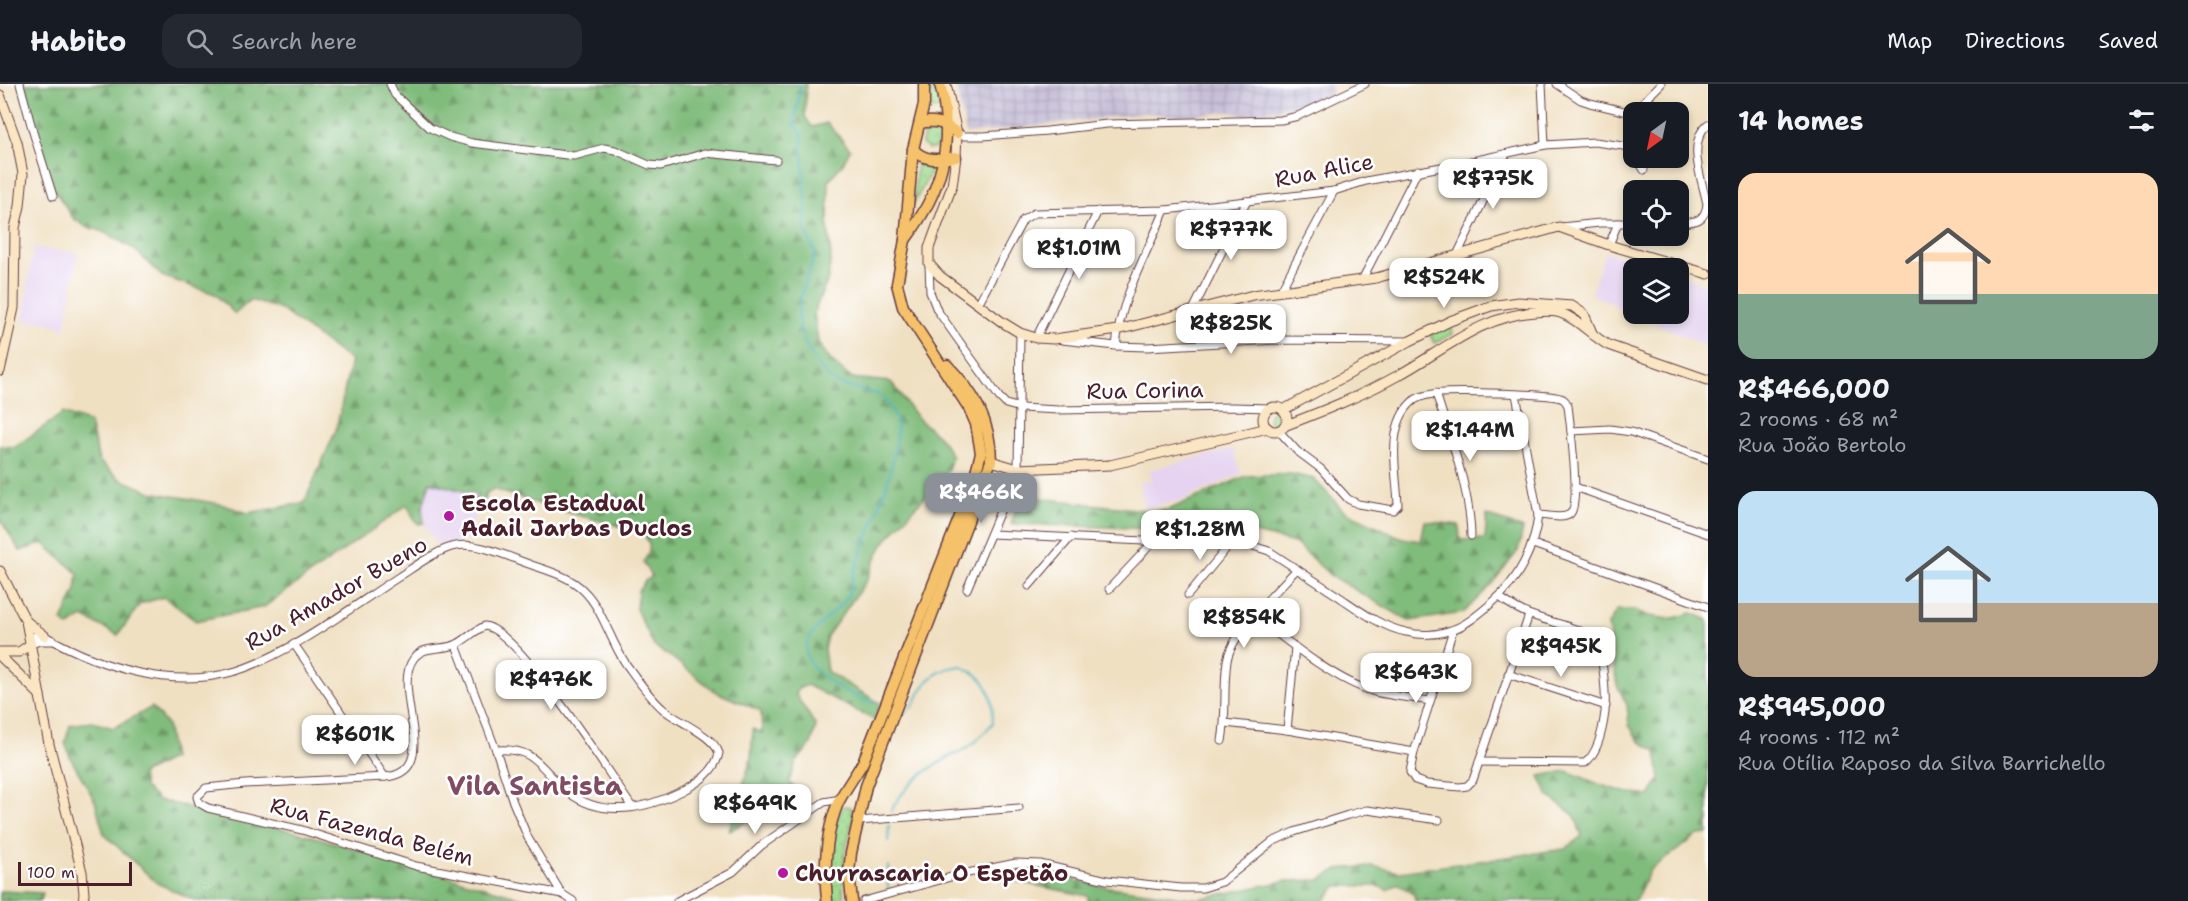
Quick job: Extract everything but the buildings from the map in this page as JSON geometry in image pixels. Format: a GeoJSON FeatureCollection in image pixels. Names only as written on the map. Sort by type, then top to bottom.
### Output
{"type":"FeatureCollection","features":[{"type":"Feature","properties":{"kind":"main road"},"geometry":{"type":"LineString","coordinates":[[827,901],[825,884],[830,827],[841,799],[863,762],[972,486],[981,453],[980,435],[974,418],[934,352],[916,329],[900,300],[897,284],[905,240],[913,150],[921,123],[924,84]]}},
{"type":"Feature","properties":{"kind":"main road"},"geometry":{"type":"LineString","coordinates":[[905,240],[927,205],[944,159],[947,125],[940,84]]}},
{"type":"Feature","properties":{"kind":"main road"},"geometry":{"type":"LineString","coordinates":[[921,123],[934,121],[947,125],[957,133]]}},
{"type":"Feature","properties":{"kind":"main road"},"geometry":{"type":"LineString","coordinates":[[913,150],[934,160],[956,157]]}},
{"type":"Feature","properties":{"kind":"main road"},"geometry":{"type":"LineString","coordinates":[[852,901],[849,873],[851,853],[875,760],[991,461],[991,443],[982,413],[954,372],[934,352]]}},
{"type":"Feature","properties":{"kind":"main road"},"geometry":{"type":"LineString","coordinates":[[841,799],[853,801],[860,816]]}},
{"type":"Feature","properties":{"kind":"street"},"geometry":{"type":"LineString","coordinates":[[20,84],[52,196]]}},
{"type":"Feature","properties":{"kind":"street"},"geometry":{"type":"LineString","coordinates":[[390,84],[404,104],[430,128],[472,143],[542,154],[574,156],[604,148],[615,150],[650,165],[662,166],[705,153],[776,160]]}},
{"type":"Feature","properties":{"kind":"street"},"geometry":{"type":"LineString","coordinates":[[946,84],[957,133],[956,157],[952,186],[927,256],[930,292],[937,310],[999,397],[1006,404],[1020,408]]}},
{"type":"Feature","properties":{"kind":"street"},"geometry":{"type":"LineString","coordinates":[[957,133],[964,136],[982,136],[1107,124],[1281,120],[1298,116],[1365,84]]}},
{"type":"Feature","properties":{"kind":"street"},"geometry":{"type":"LineString","coordinates":[[1542,84],[1545,145]]}},
{"type":"Feature","properties":{"kind":"street"},"geometry":{"type":"LineString","coordinates":[[1557,84],[1581,100],[1623,111]]}},
{"type":"Feature","properties":{"kind":"street"},"geometry":{"type":"LineString","coordinates":[[1643,102],[1660,84]]}},
{"type":"Feature","properties":{"kind":"street"},"geometry":{"type":"LineString","coordinates":[[0,95],[17,142],[23,174],[21,206],[15,228],[14,308],[0,371]]}},
{"type":"Feature","properties":{"kind":"street"},"geometry":{"type":"LineString","coordinates":[[1689,222],[1702,219],[1706,212],[1707,204],[1696,152],[1700,133],[1708,124]]}},
{"type":"Feature","properties":{"kind":"street","name":"Rua Alice"},"geometry":{"type":"LineString","coordinates":[[978,304],[1023,220],[1034,213],[1165,210],[1247,201],[1334,191],[1366,181],[1545,145],[1595,142],[1623,147]]}},
{"type":"Feature","properties":{"kind":"street"},"geometry":{"type":"LineString","coordinates":[[1457,255],[1506,154]]}},
{"type":"Feature","properties":{"kind":"street"},"geometry":{"type":"LineString","coordinates":[[1362,280],[1418,170]]}},
{"type":"Feature","properties":{"kind":"street"},"geometry":{"type":"LineString","coordinates":[[1281,290],[1334,191]]}},
{"type":"Feature","properties":{"kind":"street"},"geometry":{"type":"LineString","coordinates":[[1193,310],[1247,201]]}},
{"type":"Feature","properties":{"kind":"street"},"geometry":{"type":"LineString","coordinates":[[1116,346],[1118,330],[1132,286],[1165,210]]}},
{"type":"Feature","properties":{"kind":"street"},"geometry":{"type":"LineString","coordinates":[[1036,338],[1098,211]]}},
{"type":"Feature","properties":{"kind":"street"},"geometry":{"type":"LineString","coordinates":[[1609,245],[1618,223]]}},
{"type":"Feature","properties":{"kind":"street"},"geometry":{"type":"LineString","coordinates":[[1054,339],[1118,330],[1229,300],[1281,290],[1389,276],[1559,227],[1623,223]]}},
{"type":"Feature","properties":{"kind":"street"},"geometry":{"type":"LineString","coordinates":[[1559,227],[1609,245],[1708,274]]}},
{"type":"Feature","properties":{"kind":"street"},"geometry":{"type":"LineString","coordinates":[[929,264],[940,276],[978,304],[1020,333],[1036,338],[1116,346],[1277,340],[1410,341]]}},
{"type":"Feature","properties":{"kind":"street"},"geometry":{"type":"LineString","coordinates":[[1283,410],[1450,321],[1491,306],[1518,302],[1562,309],[1594,338],[1608,345],[1708,380]]}},
{"type":"Feature","properties":{"kind":"street"},"geometry":{"type":"LineString","coordinates":[[991,461],[1018,469],[1110,465],[1268,428],[1281,428],[1352,399],[1399,375],[1454,340],[1487,323],[1524,312],[1562,309]]}},
{"type":"Feature","properties":{"kind":"street"},"geometry":{"type":"LineString","coordinates":[[967,589],[1018,469],[1020,333]]}},
{"type":"Feature","properties":{"kind":"street"},"geometry":{"type":"LineString","coordinates":[[1281,428],[1297,451],[1321,469],[1348,499],[1358,504],[1393,510],[1398,505],[1395,461],[1397,426],[1402,414],[1412,402],[1420,397],[1436,393],[1559,397],[1566,401],[1568,406],[1575,508],[1572,513],[1565,516],[1538,515]]}},
{"type":"Feature","properties":{"kind":"street"},"geometry":{"type":"LineString","coordinates":[[1436,393],[1467,492],[1471,510],[1471,536]]}},
{"type":"Feature","properties":{"kind":"street"},"geometry":{"type":"LineString","coordinates":[[991,534],[1252,546],[1269,551],[1375,620],[1404,632],[1423,635],[1452,630],[1478,615],[1499,597],[1533,544],[1538,515],[1515,394]]}},
{"type":"Feature","properties":{"kind":"street","name":"Rua Corina"},"geometry":{"type":"LineString","coordinates":[[1020,408],[1059,410],[1233,406],[1270,408]]}},
{"type":"Feature","properties":{"kind":"street"},"geometry":{"type":"LineString","coordinates":[[1268,428],[1263,417],[1270,408],[1274,407],[1283,410],[1287,416],[1281,428]]}},
{"type":"Feature","properties":{"kind":"street"},"geometry":{"type":"LineString","coordinates":[[1571,431],[1610,429],[1631,432],[1708,459]]}},
{"type":"Feature","properties":{"kind":"street"},"geometry":{"type":"LineString","coordinates":[[1575,488],[1708,534]]}},
{"type":"Feature","properties":{"kind":"street"},"geometry":{"type":"LineString","coordinates":[[1029,586],[1071,537]]}},
{"type":"Feature","properties":{"kind":"street"},"geometry":{"type":"LineString","coordinates":[[1109,589],[1154,541]]}},
{"type":"Feature","properties":{"kind":"street"},"geometry":{"type":"LineString","coordinates":[[1188,595],[1230,544]]}},
{"type":"Feature","properties":{"kind":"street"},"geometry":{"type":"LineString","coordinates":[[1533,544],[1708,607]]}},
{"type":"Feature","properties":{"kind":"street","name":"Rua Amador Bueno"},"geometry":{"type":"LineString","coordinates":[[50,639],[99,662],[135,672],[198,678],[238,670],[294,644],[430,557],[456,546],[484,549],[564,577],[578,585],[593,601],[624,661],[652,698],[671,716],[713,743],[719,753],[714,767],[689,788],[670,796],[614,810],[597,807],[567,792],[533,757],[509,749],[496,750]]}},
{"type":"Feature","properties":{"kind":"street"},"geometry":{"type":"LineString","coordinates":[[1222,741],[1229,654],[1239,632],[1297,569]]}},
{"type":"Feature","properties":{"kind":"street"},"geometry":{"type":"LineString","coordinates":[[0,571],[26,621],[59,785],[82,873],[83,901]]}},
{"type":"Feature","properties":{"kind":"street"},"geometry":{"type":"LineString","coordinates":[[1479,762],[1585,763],[1596,750],[1606,706],[1600,655],[1595,640],[1585,633],[1529,615],[1499,597]]}},
{"type":"Feature","properties":{"kind":"street"},"geometry":{"type":"LineString","coordinates":[[1452,630],[1413,752],[1410,772],[1415,780],[1427,784],[1467,786],[1473,780],[1529,615]]}},
{"type":"Feature","properties":{"kind":"street"},"geometry":{"type":"LineString","coordinates":[[1255,616],[1294,647],[1351,683],[1376,692],[1430,701]]}},
{"type":"Feature","properties":{"kind":"street"},"geometry":{"type":"LineString","coordinates":[[26,621],[50,639]]}},
{"type":"Feature","properties":{"kind":"street"},"geometry":{"type":"LineString","coordinates":[[294,644],[385,777],[406,771],[412,758],[413,738],[407,688],[408,669],[413,658],[420,652],[456,645],[485,626],[489,626],[504,637],[552,690],[632,807]]}},
{"type":"Feature","properties":{"kind":"street"},"geometry":{"type":"LineString","coordinates":[[0,654],[19,652],[31,641],[50,639]]}},
{"type":"Feature","properties":{"kind":"street"},"geometry":{"type":"LineString","coordinates":[[456,645],[528,838],[562,894],[573,901]]}},
{"type":"Feature","properties":{"kind":"street"},"geometry":{"type":"LineString","coordinates":[[1287,730],[1294,647]]}},
{"type":"Feature","properties":{"kind":"street"},"geometry":{"type":"LineString","coordinates":[[0,654],[40,695]]}},
{"type":"Feature","properties":{"kind":"street"},"geometry":{"type":"LineString","coordinates":[[1508,674],[1606,706]]}},
{"type":"Feature","properties":{"kind":"street"},"geometry":{"type":"LineString","coordinates":[[1225,723],[1287,730],[1413,752]]}},
{"type":"Feature","properties":{"kind":"street","name":"Rua Fazenda Belém"},"geometry":{"type":"LineString","coordinates":[[385,777],[206,788],[197,797],[199,803],[208,808],[302,830],[416,866],[562,894]]}},
{"type":"Feature","properties":{"kind":"street"},"geometry":{"type":"LineString","coordinates":[[677,901],[733,872],[762,845],[824,802],[841,799]]}},
{"type":"Feature","properties":{"kind":"street"},"geometry":{"type":"LineString","coordinates":[[860,816],[1019,808]]}},
{"type":"Feature","properties":{"kind":"street"},"geometry":{"type":"LineString","coordinates":[[864,901],[1016,863],[1040,864],[1107,880],[1181,888],[1203,888],[1222,882],[1272,842],[1294,832],[1358,812],[1374,810],[1439,820]]}},
{"type":"Feature","properties":{"kind":"shaded area"},"geometry":{"type":"Polygon","coordinates":[[[956,84],[1330,84],[1332,94],[1293,106],[1244,115],[1230,112],[1180,116],[1145,113],[966,134],[956,84]]]}},
{"type":"Feature","properties":{"kind":"shaded area"},"geometry":{"type":"Polygon","coordinates":[[[33,248],[78,253],[65,329],[46,322],[23,321],[33,248]]]}},
{"type":"Feature","properties":{"kind":"shaded area"},"geometry":{"type":"Polygon","coordinates":[[[1605,252],[1624,258],[1623,308],[1591,294],[1605,252]]]}},
{"type":"Feature","properties":{"kind":"shaded area"},"geometry":{"type":"Polygon","coordinates":[[[1689,279],[1708,285],[1708,347],[1656,324],[1689,324],[1689,279]]]}},
{"type":"Feature","properties":{"kind":"shaded area"},"geometry":{"type":"Polygon","coordinates":[[[1233,449],[1241,474],[1182,500],[1145,508],[1139,483],[1152,480],[1149,470],[1233,449]]]}},
{"type":"Feature","properties":{"kind":"shaded area","name":"Escola Estadual Adail Jarbas Duclos"},"geometry":{"type":"Polygon","coordinates":[[[430,482],[479,495],[469,541],[436,544],[424,523],[422,509],[430,482]]]}},
{"type":"Feature","properties":{"kind":"green space"},"geometry":{"type":"Polygon","coordinates":[[[26,84],[806,84],[805,117],[812,127],[827,123],[850,149],[843,163],[829,180],[828,224],[831,256],[828,279],[814,312],[818,342],[831,361],[851,378],[891,382],[917,417],[941,439],[952,457],[948,470],[884,543],[867,580],[827,636],[824,649],[827,671],[880,703],[874,720],[807,685],[798,689],[796,695],[816,726],[811,744],[796,762],[789,782],[796,789],[785,800],[729,831],[751,759],[753,729],[762,733],[761,711],[716,692],[654,646],[636,609],[638,591],[645,581],[652,577],[643,562],[649,550],[645,536],[642,532],[555,509],[493,489],[487,493],[485,501],[479,504],[475,503],[474,499],[478,495],[430,482],[422,509],[424,523],[416,522],[407,505],[264,607],[196,621],[164,597],[140,604],[118,635],[83,617],[68,627],[62,621],[76,590],[78,574],[43,543],[20,551],[0,519],[0,446],[15,447],[63,413],[90,423],[99,461],[120,479],[151,492],[220,504],[248,513],[304,503],[336,430],[351,361],[280,309],[250,300],[235,314],[215,294],[162,276],[134,249],[74,219],[53,188],[37,139],[26,84]]]}},
{"type":"Feature","properties":{"kind":"green space"},"geometry":{"type":"Polygon","coordinates":[[[930,84],[935,84],[941,110],[930,109],[930,84]]]}},
{"type":"Feature","properties":{"kind":"green space"},"geometry":{"type":"Polygon","coordinates":[[[929,127],[935,127],[940,132],[937,146],[933,149],[928,149],[922,144],[924,133],[929,127]]]}},
{"type":"Feature","properties":{"kind":"green space"},"geometry":{"type":"Polygon","coordinates":[[[917,164],[933,168],[913,205],[917,164]]]}},
{"type":"Feature","properties":{"kind":"green space"},"geometry":{"type":"Polygon","coordinates":[[[1449,325],[1453,334],[1434,343],[1430,334],[1449,325]]]}},
{"type":"Feature","properties":{"kind":"green space"},"geometry":{"type":"Polygon","coordinates":[[[1276,411],[1281,413],[1283,418],[1281,423],[1276,425],[1271,423],[1269,418],[1271,413],[1276,411]]]}},
{"type":"Feature","properties":{"kind":"green space"},"geometry":{"type":"Polygon","coordinates":[[[1291,474],[1314,479],[1344,511],[1402,538],[1421,541],[1425,521],[1459,525],[1460,540],[1485,539],[1487,515],[1523,529],[1518,551],[1491,585],[1463,613],[1409,621],[1331,576],[1295,543],[1250,532],[1011,524],[1021,496],[1143,510],[1168,510],[1246,476],[1291,474]]]}},
{"type":"Feature","properties":{"kind":"green space"},"geometry":{"type":"Polygon","coordinates":[[[1617,610],[1634,610],[1649,616],[1670,619],[1692,613],[1708,620],[1708,834],[1698,835],[1650,870],[1635,901],[1415,901],[1414,894],[1398,884],[1387,890],[1378,886],[1337,886],[1324,901],[1088,901],[1088,896],[1009,880],[1004,874],[1029,870],[1102,886],[1198,899],[1285,881],[1320,880],[1338,869],[1372,866],[1400,872],[1565,849],[1582,836],[1575,816],[1549,796],[1539,776],[1567,771],[1601,785],[1628,793],[1650,796],[1660,779],[1656,751],[1639,741],[1629,725],[1627,705],[1617,685],[1608,625],[1617,610]]]}},
{"type":"Feature","properties":{"kind":"green space"},"geometry":{"type":"Polygon","coordinates":[[[152,707],[167,725],[173,758],[142,774],[144,787],[158,800],[305,834],[532,901],[196,901],[157,883],[104,834],[95,801],[71,759],[65,743],[70,725],[92,722],[114,728],[152,707]]]}},
{"type":"Feature","properties":{"kind":"green space"},"geometry":{"type":"Polygon","coordinates":[[[845,806],[850,807],[854,816],[844,858],[844,901],[832,901],[830,865],[832,838],[839,814],[845,806]]]}},
{"type":"Feature","properties":{"kind":"green space"},"geometry":{"type":"Polygon","coordinates":[[[0,891],[43,893],[41,901],[0,901],[0,891]]]}},
{"type":"Feature","properties":{"kind":"waterway"},"geometry":{"type":"LineString","coordinates":[[801,84],[794,124],[802,133],[806,195],[805,225],[814,250],[814,258],[800,300],[799,324],[802,336],[808,349],[830,380],[881,395],[897,423],[889,476],[849,593],[811,636],[806,651],[815,669],[834,685],[876,704]]}},
{"type":"Feature","properties":{"kind":"waterway"},"geometry":{"type":"LineString","coordinates":[[891,811],[902,794],[923,773],[968,748],[993,723],[989,691],[976,674],[961,666],[949,668],[933,676],[921,690],[913,706],[904,713]]}},
{"type":"Feature","properties":{"kind":"waterway"},"geometry":{"type":"LineString","coordinates":[[888,841],[889,825]]}},
{"type":"Feature","properties":{"kind":"waterway"},"geometry":{"type":"LineString","coordinates":[[888,866],[888,888]]}},
{"type":"Feature","properties":{"kind":"place","name":"Escola Estadual Adail Jarbas Duclos"},"geometry":{"type":"Point","coordinates":[449,516]}},
{"type":"Feature","properties":{"kind":"place","name":"Churrascaria O Espetão"},"geometry":{"type":"Point","coordinates":[783,873]}},
{"type":"Feature","properties":{"kind":"district","name":"Vila Santista"},"geometry":{"type":"Point","coordinates":[535,786]}}]}
